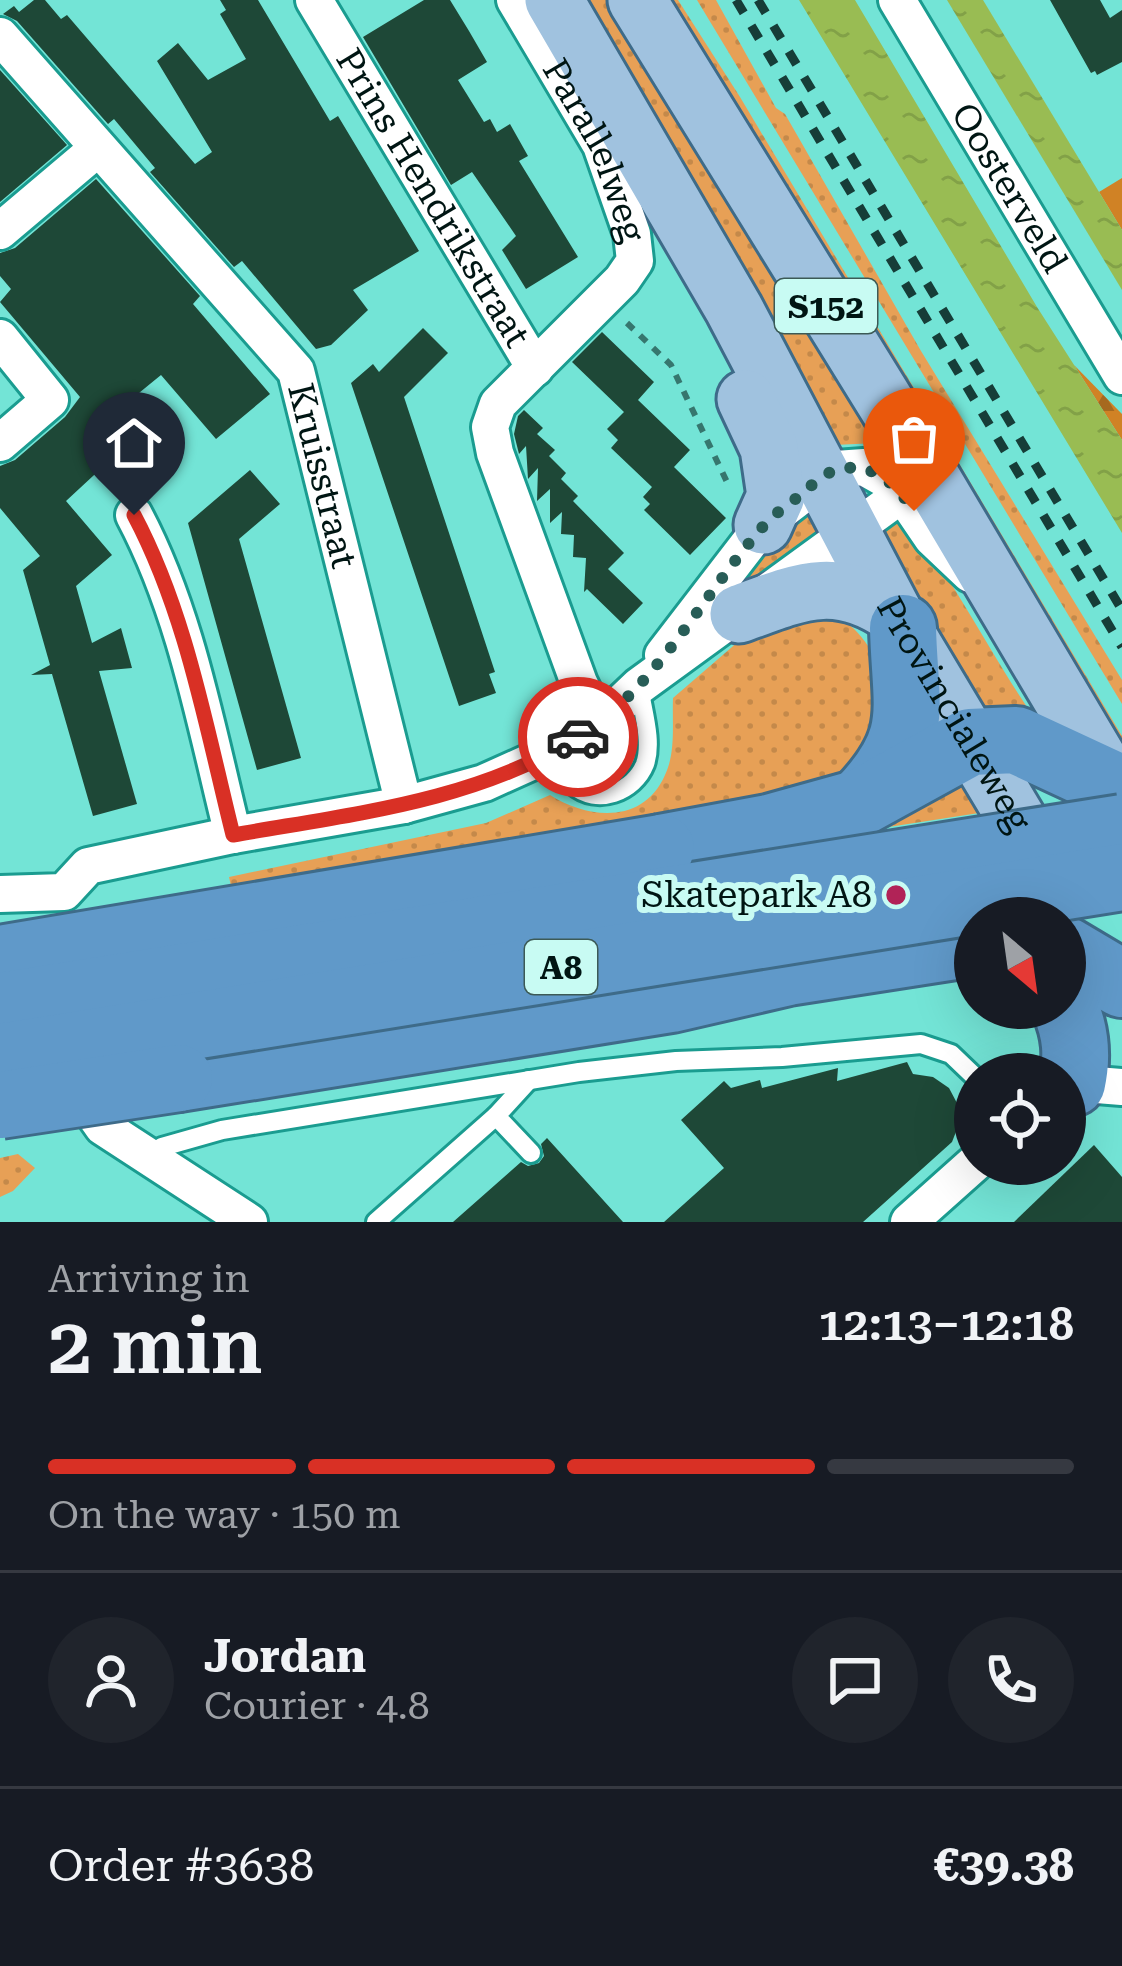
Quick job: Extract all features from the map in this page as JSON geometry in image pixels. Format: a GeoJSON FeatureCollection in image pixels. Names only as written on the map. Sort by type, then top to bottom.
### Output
{"type":"FeatureCollection","features":[{"type":"Feature","properties":{"kind":"highway"},"geometry":{"type":"LineString","coordinates":[[859,803],[891,770],[904,737],[908,709],[898,621]]}},
{"type":"Feature","properties":{"kind":"highway"},"geometry":{"type":"LineString","coordinates":[[0,959],[726,836],[859,803],[970,742],[1016,740],[1120,805]]}},
{"type":"Feature","properties":{"kind":"highway","name":"A8"},"geometry":{"type":"LineString","coordinates":[[0,1006],[1120,805]]}},
{"type":"Feature","properties":{"kind":"highway","name":"A8"},"geometry":{"type":"LineString","coordinates":[[0,1058],[1122,877]]}},
{"type":"Feature","properties":{"kind":"highway","name":"A8"},"geometry":{"type":"LineString","coordinates":[[0,1105],[671,999],[788,972],[954,947]]}},
{"type":"Feature","properties":{"kind":"highway"},"geometry":{"type":"LineString","coordinates":[[1086,962],[1122,982]]}},
{"type":"Feature","properties":{"kind":"highway","name":"A8"},"geometry":{"type":"LineString","coordinates":[[671,999],[788,997],[954,980]]}},
{"type":"Feature","properties":{"kind":"main road","name":"Provincialeweg"},"geometry":{"type":"LineString","coordinates":[[554,0],[734,309],[898,621],[1070,906],[1122,982]]}},
{"type":"Feature","properties":{"kind":"main road","name":"S152"},"geometry":{"type":"LineString","coordinates":[[637,0],[902,462],[1012,614],[1120,805]]}},
{"type":"Feature","properties":{"kind":"main road","name":"S152"},"geometry":{"type":"LineString","coordinates":[[734,309],[731,369],[769,448],[776,496],[746,506]]}},
{"type":"Feature","properties":{"kind":"main road"},"geometry":{"type":"LineString","coordinates":[[739,614],[823,587],[872,598],[898,621]]}},
{"type":"Feature","properties":{"kind":"street","name":"Prins Hendrikstraat"},"geometry":{"type":"LineString","coordinates":[[314,0],[536,368],[498,404],[490,427],[579,683],[599,724]]}},
{"type":"Feature","properties":{"kind":"street","name":"Parallelweg"},"geometry":{"type":"LineString","coordinates":[[514,0],[601,145],[632,234],[635,260],[536,368]]}},
{"type":"Feature","properties":{"kind":"street","name":"Oosterveld"},"geometry":{"type":"LineString","coordinates":[[897,0],[1122,376]]}},
{"type":"Feature","properties":{"kind":"street","name":"Kruisstraat"},"geometry":{"type":"LineString","coordinates":[[0,36],[296,371],[404,805]]}},
{"type":"Feature","properties":{"kind":"street"},"geometry":{"type":"LineString","coordinates":[[0,231],[98,149]]}},
{"type":"Feature","properties":{"kind":"street"},"geometry":{"type":"LineString","coordinates":[[0,338],[50,400],[0,443]]}},
{"type":"Feature","properties":{"kind":"street"},"geometry":{"type":"LineString","coordinates":[[249,1222],[146,1158],[103,1127],[91,1110],[80,1075],[58,934],[64,892],[88,866],[404,805],[484,784],[555,752],[599,724],[639,686],[890,503],[902,462],[836,469],[746,506],[639,686]]}},
{"type":"Feature","properties":{"kind":"street"},"geometry":{"type":"LineString","coordinates":[[134,515],[155,556],[191,667],[233,835]]}},
{"type":"Feature","properties":{"kind":"street"},"geometry":{"type":"LineString","coordinates":[[0,894],[64,892]]}},
{"type":"Feature","properties":{"kind":"street"},"geometry":{"type":"LineString","coordinates":[[909,1222],[954,1182]]}},
{"type":"Feature","properties":{"kind":"lane"},"geometry":{"type":"LineString","coordinates":[[555,752],[570,784],[603,797],[621,790],[646,762],[639,686]]}},
{"type":"Feature","properties":{"kind":"lane"},"geometry":{"type":"LineString","coordinates":[[146,1158],[162,1147],[222,1130],[676,1061],[782,1058],[921,1045],[954,1057]]}},
{"type":"Feature","properties":{"kind":"lane"},"geometry":{"type":"LineString","coordinates":[[376,1222],[496,1116],[529,1080]]}},
{"type":"Feature","properties":{"kind":"lane"},"geometry":{"type":"LineString","coordinates":[[496,1116],[531,1153]]}},
{"type":"Feature","properties":{"kind":"path","name":"Parallelweg"},"geometry":{"type":"LineString","coordinates":[[602,300],[671,365],[746,506]]}},
{"type":"Feature","properties":{"kind":"shaded area"},"geometry":{"type":"Polygon","coordinates":[[[574,0],[622,0],[878,443],[834,445],[574,0]]]}},
{"type":"Feature","properties":{"kind":"shaded area"},"geometry":{"type":"Polygon","coordinates":[[[659,0],[678,0],[740,97],[1122,736],[1122,767],[659,0]]]}},
{"type":"Feature","properties":{"kind":"shaded area"},"geometry":{"type":"Polygon","coordinates":[[[697,0],[716,0],[776,108],[785,114],[921,351],[1122,680],[1122,704],[697,0]]]}},
{"type":"Feature","properties":{"kind":"shaded area"},"geometry":{"type":"Polygon","coordinates":[[[808,505],[824,540],[723,602],[767,536],[808,505]]]}},
{"type":"Feature","properties":{"kind":"shaded area"},"geometry":{"type":"Polygon","coordinates":[[[901,513],[939,564],[1040,726],[984,727],[873,540],[901,513]]]}},
{"type":"Feature","properties":{"kind":"shaded area"},"geometry":{"type":"Polygon","coordinates":[[[836,615],[868,646],[887,688],[851,785],[233,895],[229,877],[486,823],[550,795],[581,809],[629,810],[643,803],[665,775],[672,747],[673,698],[747,634],[836,615]]]}},
{"type":"Feature","properties":{"kind":"shaded area"},"geometry":{"type":"Polygon","coordinates":[[[970,772],[992,811],[811,839],[970,772]]]}},
{"type":"Feature","properties":{"kind":"shaded area"},"geometry":{"type":"Polygon","coordinates":[[[18,1154],[35,1168],[13,1191],[0,1197],[0,1158],[18,1154]]]}},
{"type":"Feature","properties":{"kind":"green space"},"geometry":{"type":"Polygon","coordinates":[[[1122,178],[1122,230],[1099,192],[1122,178]]]}},
{"type":"Feature","properties":{"kind":"green space"},"geometry":{"type":"Polygon","coordinates":[[[1074,365],[1122,414],[1122,440],[1074,365]]]}},
{"type":"Feature","properties":{"kind":"water"},"geometry":{"type":"Polygon","coordinates":[[[799,0],[855,0],[1037,307],[1122,440],[1122,533],[799,0]]]}},
{"type":"Feature","properties":{"kind":"water"},"geometry":{"type":"Polygon","coordinates":[[[947,0],[983,0],[1122,230],[1122,290],[947,0]]]}},
{"type":"Feature","properties":{"kind":"building"},"geometry":{"type":"Polygon","coordinates":[[[34,0],[45,0],[61,19],[67,15],[195,164],[212,152],[157,61],[178,43],[208,80],[246,59],[220,14],[226,10],[220,0],[258,0],[330,121],[338,116],[419,251],[353,290],[368,310],[331,345],[316,349],[242,261],[234,267],[150,172],[155,168],[114,119],[108,124],[17,21],[3,14],[14,6],[19,12],[34,0]]]}},
{"type":"Feature","properties":{"kind":"building"},"geometry":{"type":"Polygon","coordinates":[[[424,0],[450,0],[469,31],[487,62],[458,80],[484,122],[490,119],[497,132],[510,124],[528,156],[519,161],[578,257],[526,289],[502,250],[516,236],[472,172],[451,185],[363,37],[424,0]]]}},
{"type":"Feature","properties":{"kind":"building"},"geometry":{"type":"Polygon","coordinates":[[[1050,0],[1100,0],[1110,18],[1122,10],[1122,62],[1097,75],[1091,73],[1050,0]]]}},
{"type":"Feature","properties":{"kind":"building"},"geometry":{"type":"Polygon","coordinates":[[[0,70],[67,145],[0,202],[0,70]]]}},
{"type":"Feature","properties":{"kind":"building"},"geometry":{"type":"Polygon","coordinates":[[[96,179],[200,296],[193,304],[270,394],[216,439],[161,375],[85,437],[107,463],[66,501],[112,555],[76,586],[92,643],[121,628],[132,668],[99,671],[137,804],[93,816],[52,674],[31,675],[50,665],[23,570],[40,556],[0,508],[0,466],[15,460],[65,417],[80,397],[0,302],[11,289],[0,276],[0,253],[15,248],[96,179]]]}},
{"type":"Feature","properties":{"kind":"building"},"geometry":{"type":"Polygon","coordinates":[[[423,328],[448,353],[404,397],[495,672],[489,674],[496,693],[459,706],[351,383],[373,364],[379,372],[423,328]]]}},
{"type":"Feature","properties":{"kind":"building"},"geometry":{"type":"Polygon","coordinates":[[[602,332],[654,382],[638,400],[690,450],[674,467],[726,518],[690,555],[644,510],[650,504],[643,497],[652,487],[611,448],[618,440],[607,429],[624,412],[572,362],[602,332]]]}},
{"type":"Feature","properties":{"kind":"building"},"geometry":{"type":"Polygon","coordinates":[[[524,410],[543,428],[537,434],[555,450],[549,456],[566,473],[561,479],[578,496],[573,501],[624,553],[608,569],[643,603],[623,624],[587,589],[584,592],[586,558],[573,557],[574,535],[561,534],[562,512],[550,523],[550,489],[537,501],[538,468],[528,479],[526,446],[519,454],[514,434],[524,410]]]}},
{"type":"Feature","properties":{"kind":"building"},"geometry":{"type":"Polygon","coordinates":[[[250,470],[280,504],[239,539],[301,758],[257,770],[188,523],[250,470]]]}},
{"type":"Feature","properties":{"kind":"building"},"geometry":{"type":"Polygon","coordinates":[[[907,1062],[913,1074],[933,1077],[949,1088],[954,1097],[952,1142],[863,1222],[664,1222],[724,1168],[681,1120],[724,1081],[731,1088],[760,1080],[762,1088],[838,1068],[837,1081],[907,1062]]]}},
{"type":"Feature","properties":{"kind":"building"},"geometry":{"type":"Polygon","coordinates":[[[547,1138],[623,1222],[453,1222],[521,1162],[528,1166],[539,1163],[544,1156],[541,1144],[547,1138]]]}},
{"type":"Feature","properties":{"kind":"building"},"geometry":{"type":"Polygon","coordinates":[[[1094,1145],[1122,1177],[1122,1222],[1014,1222],[1052,1185],[1086,1185],[1086,1153],[1094,1145]]]}},
{"type":"Feature","properties":{"kind":"railway"},"geometry":{"type":"LineString","coordinates":[[736,0],[1122,647]]}},
{"type":"Feature","properties":{"kind":"railway"},"geometry":{"type":"LineString","coordinates":[[758,0],[1122,610]]}},
{"type":"Feature","properties":{"kind":"way so far"},"geometry":{"type":"LineString","coordinates":[[578,737],[639,686],[763,526],[820,478],[836,469],[864,467],[896,484],[914,511]]}},
{"type":"Feature","properties":{"kind":"place","name":"Skatepark A8"},"geometry":{"type":"Point","coordinates":[896,895]}},
{"type":"Feature","properties":{"kind":"route"},"geometry":{"type":"LineString","coordinates":[[134,515],[155,556],[191,667],[233,835],[404,805],[484,784],[578,737]]}}]}
